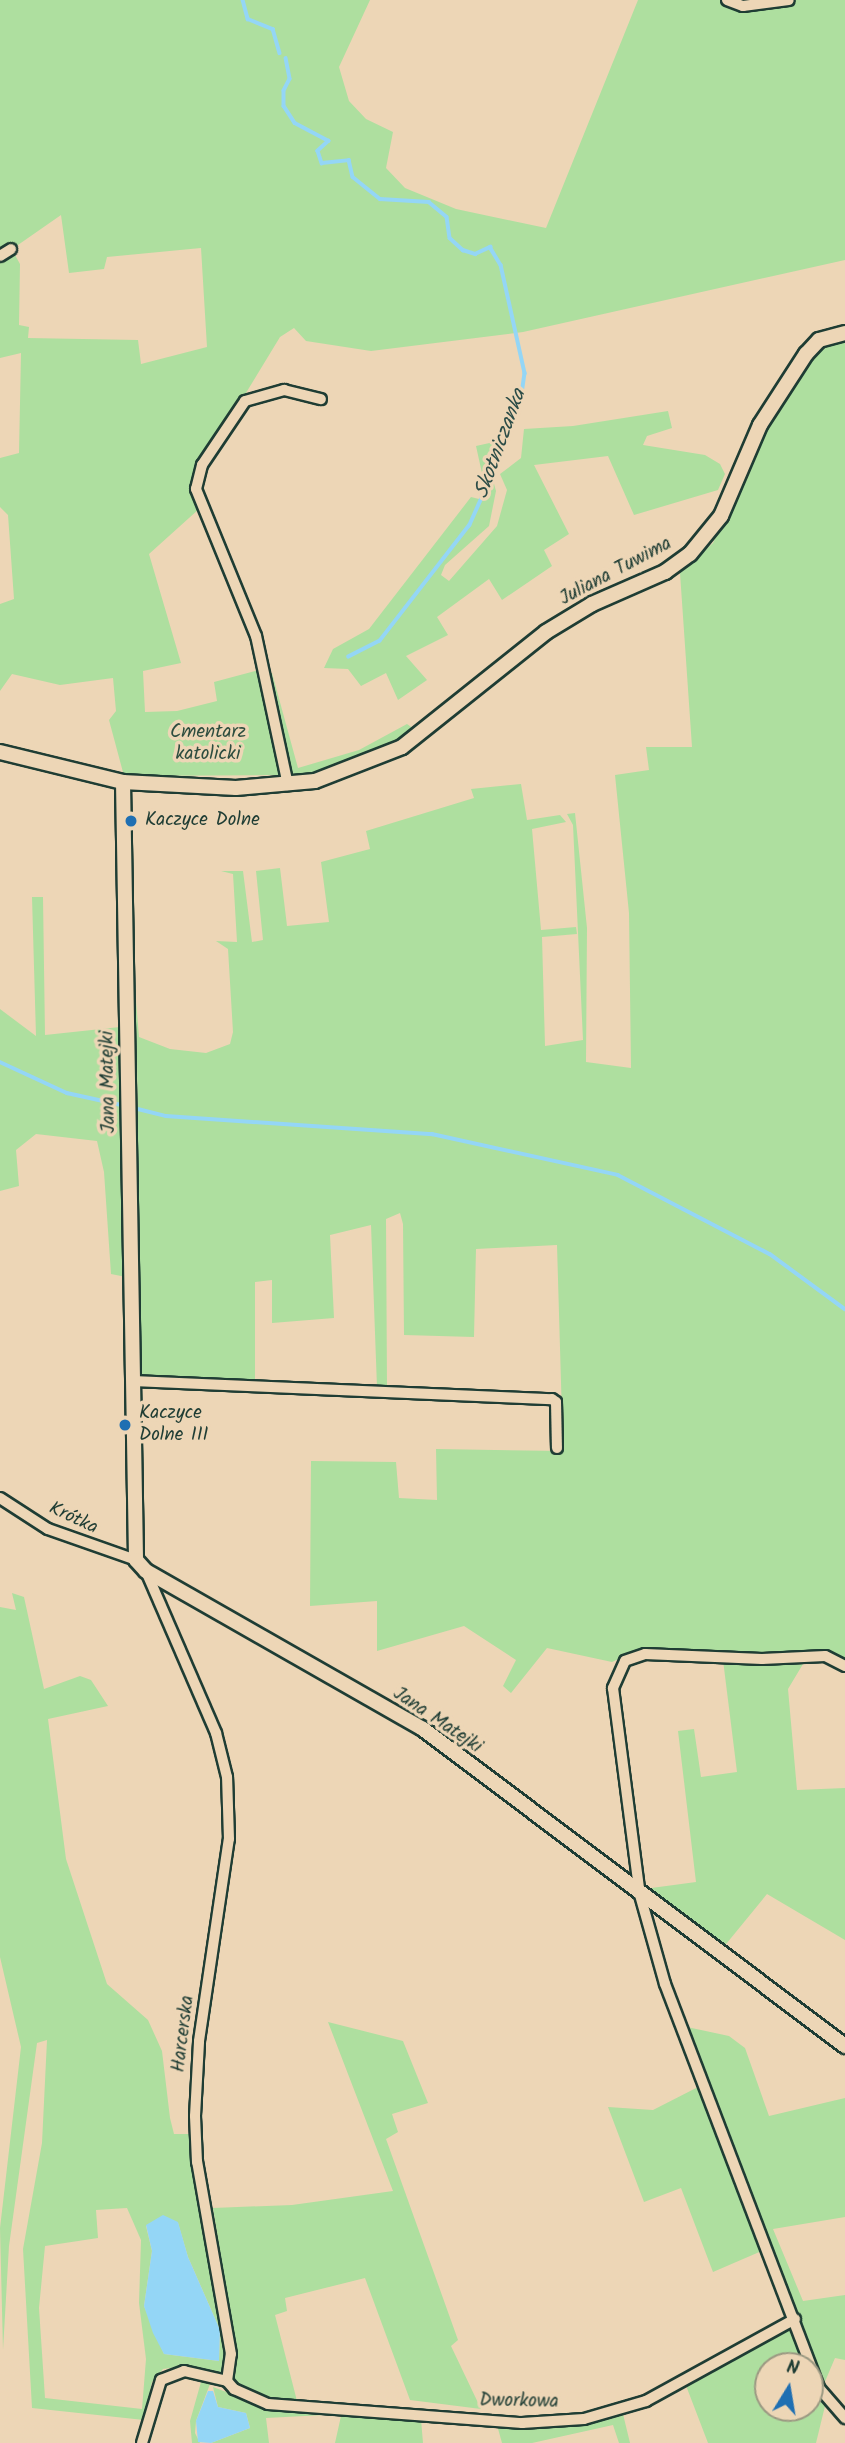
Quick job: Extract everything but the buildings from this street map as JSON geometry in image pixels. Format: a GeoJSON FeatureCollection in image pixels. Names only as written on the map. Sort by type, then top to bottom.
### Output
{"type":"FeatureCollection","features":[{"type":"Feature","properties":{"kind":"street"},"geometry":{"type":"LineString","coordinates":[[727,0],[743,6],[789,0]]}},
{"type":"Feature","properties":{"kind":"street"},"geometry":{"type":"LineString","coordinates":[[0,256],[11,249]]}},
{"type":"Feature","properties":{"kind":"street","name":"Juliana Tuwima"},"geometry":{"type":"LineString","coordinates":[[0,752],[122,782],[213,788],[288,785],[346,772],[402,747],[546,632],[592,604],[665,572],[690,554],[721,516],[760,425],[806,354],[819,340],[845,333]]}},
{"type":"Feature","properties":{"kind":"street"},"geometry":{"type":"LineString","coordinates":[[288,785],[256,636],[196,489],[202,465],[245,401],[284,390],[321,399]]}},
{"type":"Feature","properties":{"kind":"street","name":"Jana Matejki"},"geometry":{"type":"LineString","coordinates":[[122,782],[133,1381],[141,1565],[423,1729],[640,1895],[845,2046]]}},
{"type":"Feature","properties":{"kind":"street"},"geometry":{"type":"LineString","coordinates":[[133,1381],[552,1399],[556,1402],[557,1448]]}},
{"type":"Feature","properties":{"kind":"street","name":"Krótka"},"geometry":{"type":"LineString","coordinates":[[0,1498],[48,1530],[141,1565]]}},
{"type":"Feature","properties":{"kind":"street","name":"Harcerska"},"geometry":{"type":"LineString","coordinates":[[141,1565],[216,1733],[227,1777],[228,1860],[199,2041],[195,2116],[197,2162],[231,2354],[226,2381]]}},
{"type":"Feature","properties":{"kind":"street"},"geometry":{"type":"LineString","coordinates":[[845,1666],[825,1656],[762,1659],[645,1654],[625,1661],[614,1688],[640,1895],[665,1984],[795,2319],[818,2388],[845,2418]]}},
{"type":"Feature","properties":{"kind":"street","name":"Dworkowa"},"geometry":{"type":"LineString","coordinates":[[226,2381],[234,2389],[268,2404],[523,2423],[584,2419],[646,2400],[795,2319]]}},
{"type":"Feature","properties":{"kind":"street"},"geometry":{"type":"LineString","coordinates":[[142,2443],[156,2388],[168,2374],[184,2371],[226,2381]]}},
{"type":"Feature","properties":{"kind":"green space","name":"Cmentarz katolicki"},"geometry":{"type":"Polygon","coordinates":[[[0,0],[370,0],[339,67],[349,101],[366,119],[393,132],[386,168],[405,188],[456,209],[546,228],[638,0],[845,0],[845,260],[523,332],[371,351],[306,341],[294,328],[280,337],[202,465],[199,509],[149,554],[181,663],[143,671],[145,712],[177,711],[217,701],[214,682],[259,670],[283,775],[124,776],[109,720],[116,711],[113,678],[60,685],[12,674],[0,691],[0,604],[14,599],[8,515],[0,507],[0,458],[19,453],[21,353],[0,358],[0,0]],[[61,215],[5,254],[15,255],[20,264],[19,325],[29,327],[28,338],[138,340],[141,364],[207,347],[201,248],[107,257],[104,269],[69,273],[61,215]]]}},
{"type":"Feature","properties":{"kind":"green space"},"geometry":{"type":"Polygon","coordinates":[[[845,342],[845,1663],[638,1650],[612,1662],[547,1648],[511,1693],[503,1686],[516,1660],[464,1626],[377,1651],[377,1601],[310,1606],[311,1461],[396,1462],[399,1498],[437,1500],[436,1449],[563,1451],[557,1245],[476,1249],[474,1337],[404,1335],[403,1224],[400,1213],[386,1219],[387,1386],[377,1387],[371,1225],[330,1235],[334,1318],[272,1323],[272,1280],[255,1282],[255,1384],[147,1379],[140,1374],[137,1059],[133,1058],[131,940],[139,1037],[170,1049],[206,1053],[230,1044],[233,1032],[228,949],[216,941],[237,942],[233,874],[221,871],[243,871],[252,942],[263,940],[256,871],[280,868],[287,926],[329,922],[321,862],[370,849],[366,831],[474,798],[471,789],[521,784],[527,820],[560,815],[566,822],[532,829],[541,930],[576,927],[577,934],[542,937],[545,1046],[583,1040],[573,825],[567,814],[575,813],[587,928],[586,1062],[631,1068],[629,913],[615,775],[649,770],[646,747],[692,747],[680,573],[713,543],[757,445],[810,360],[831,343],[845,342]]]}},
{"type":"Feature","properties":{"kind":"green space"},"geometry":{"type":"Polygon","coordinates":[[[668,411],[672,428],[647,436],[643,445],[705,455],[720,464],[725,474],[718,490],[634,515],[608,456],[534,465],[569,534],[544,550],[552,566],[502,600],[489,579],[437,617],[448,635],[406,656],[427,680],[398,700],[386,673],[361,686],[348,669],[324,668],[333,649],[369,629],[471,497],[479,499],[485,487],[476,446],[503,440],[488,462],[496,491],[489,526],[445,565],[441,575],[449,581],[497,526],[507,490],[500,474],[521,458],[524,429],[573,426],[668,411]]]}},
{"type":"Feature","properties":{"kind":"green space"},"geometry":{"type":"Polygon","coordinates":[[[268,673],[272,673],[298,768],[359,750],[407,724],[414,729],[369,756],[318,776],[295,779],[290,776],[268,673]]]}},
{"type":"Feature","properties":{"kind":"green space"},"geometry":{"type":"Polygon","coordinates":[[[32,897],[43,897],[45,1035],[120,1027],[126,1277],[111,1274],[104,1172],[97,1141],[36,1134],[16,1150],[19,1186],[0,1191],[0,1009],[36,1036],[32,897]]]}},
{"type":"Feature","properties":{"kind":"green space"},"geometry":{"type":"Polygon","coordinates":[[[12,1593],[24,1597],[44,1689],[80,1676],[91,1680],[108,1706],[48,1719],[66,1859],[107,1984],[148,2020],[162,2051],[174,2134],[190,2134],[190,2158],[209,2237],[228,2355],[224,2372],[216,2378],[186,2366],[163,2369],[152,2382],[144,2420],[32,2408],[23,2249],[42,2143],[47,2040],[37,2043],[9,2246],[3,2350],[0,2228],[21,2047],[0,1957],[0,1607],[16,1610],[12,1593]],[[127,2208],[96,2210],[98,2238],[45,2246],[39,2308],[45,2398],[142,2409],[146,2359],[139,2303],[141,2240],[127,2208]],[[178,2223],[146,2226],[152,2251],[144,2306],[164,2354],[219,2361],[220,2330],[188,2257],[178,2223]]]}},
{"type":"Feature","properties":{"kind":"green space"},"geometry":{"type":"Polygon","coordinates":[[[723,1660],[803,1664],[788,1689],[797,1790],[845,1788],[845,1940],[767,1894],[722,1949],[644,1889],[696,1882],[678,1731],[694,1729],[701,1777],[737,1772],[723,1660]]]}},
{"type":"Feature","properties":{"kind":"green space"},"geometry":{"type":"Polygon","coordinates":[[[328,2022],[403,2041],[428,2103],[392,2114],[398,2132],[386,2139],[458,2340],[451,2346],[481,2409],[410,2400],[365,2278],[285,2298],[287,2311],[275,2315],[297,2401],[270,2400],[234,2385],[237,2359],[213,2208],[292,2205],[393,2191],[328,2022]]]}},
{"type":"Feature","properties":{"kind":"green space"},"geometry":{"type":"Polygon","coordinates":[[[687,2027],[729,2036],[745,2048],[769,2116],[845,2098],[845,2217],[773,2229],[803,2301],[845,2295],[845,2360],[835,2358],[824,2384],[824,2352],[810,2352],[802,2324],[687,2027]]]}},
{"type":"Feature","properties":{"kind":"green space"},"geometry":{"type":"Polygon","coordinates":[[[700,2086],[764,2250],[713,2272],[681,2188],[644,2202],[608,2107],[653,2110],[700,2086]]]}},
{"type":"Feature","properties":{"kind":"green space"},"geometry":{"type":"Polygon","coordinates":[[[793,2326],[801,2352],[754,2352],[754,2422],[821,2422],[816,2443],[708,2443],[685,2383],[793,2326]]]}},
{"type":"Feature","properties":{"kind":"green space"},"geometry":{"type":"Polygon","coordinates":[[[201,2382],[210,2384],[196,2421],[195,2433],[200,2443],[192,2443],[190,2421],[201,2382]]]}},
{"type":"Feature","properties":{"kind":"green space"},"geometry":{"type":"Polygon","coordinates":[[[213,2387],[263,2406],[421,2419],[423,2443],[335,2443],[341,2416],[324,2415],[266,2418],[269,2443],[211,2443],[250,2428],[246,2413],[218,2407],[213,2387]]]}},
{"type":"Feature","properties":{"kind":"green space"},"geometry":{"type":"Polygon","coordinates":[[[623,2414],[630,2443],[619,2443],[613,2425],[532,2443],[502,2443],[497,2425],[593,2422],[623,2414]]]}},
{"type":"Feature","properties":{"kind":"water"},"geometry":{"type":"Polygon","coordinates":[[[163,2215],[178,2222],[188,2257],[220,2330],[219,2361],[164,2354],[153,2333],[144,2306],[152,2251],[146,2225],[163,2215]]]}},
{"type":"Feature","properties":{"kind":"water"},"geometry":{"type":"Polygon","coordinates":[[[208,2391],[213,2391],[218,2407],[246,2413],[250,2428],[211,2443],[198,2442],[196,2421],[208,2391]]]}},
{"type":"Feature","properties":{"kind":"waterway","name":"Skotniczanka"},"geometry":{"type":"LineString","coordinates":[[243,0],[248,19],[273,29],[280,53]]}},
{"type":"Feature","properties":{"kind":"waterway","name":"Skotniczanka"},"geometry":{"type":"LineString","coordinates":[[286,58],[290,79],[284,91],[284,106],[295,123],[329,141],[318,151],[322,163],[349,160],[353,177],[380,199],[429,202],[447,217],[450,238],[463,250],[475,254],[490,247],[501,265],[525,373],[521,402],[500,453],[484,477],[482,498],[470,525],[380,641],[349,657]]}},
{"type":"Feature","properties":{"kind":"waterway"},"geometry":{"type":"LineString","coordinates":[[0,1062],[67,1093],[126,1106]]}},
{"type":"Feature","properties":{"kind":"waterway"},"geometry":{"type":"LineString","coordinates":[[134,1108],[166,1116],[432,1134],[618,1175],[770,1254],[845,1309]]}},
{"type":"Feature","properties":{"kind":"place","name":"Kaczyce Dolne"},"geometry":{"type":"Point","coordinates":[131,821]}},
{"type":"Feature","properties":{"kind":"place","name":"Kaczyce Dolne III"},"geometry":{"type":"Point","coordinates":[125,1425]}}]}
